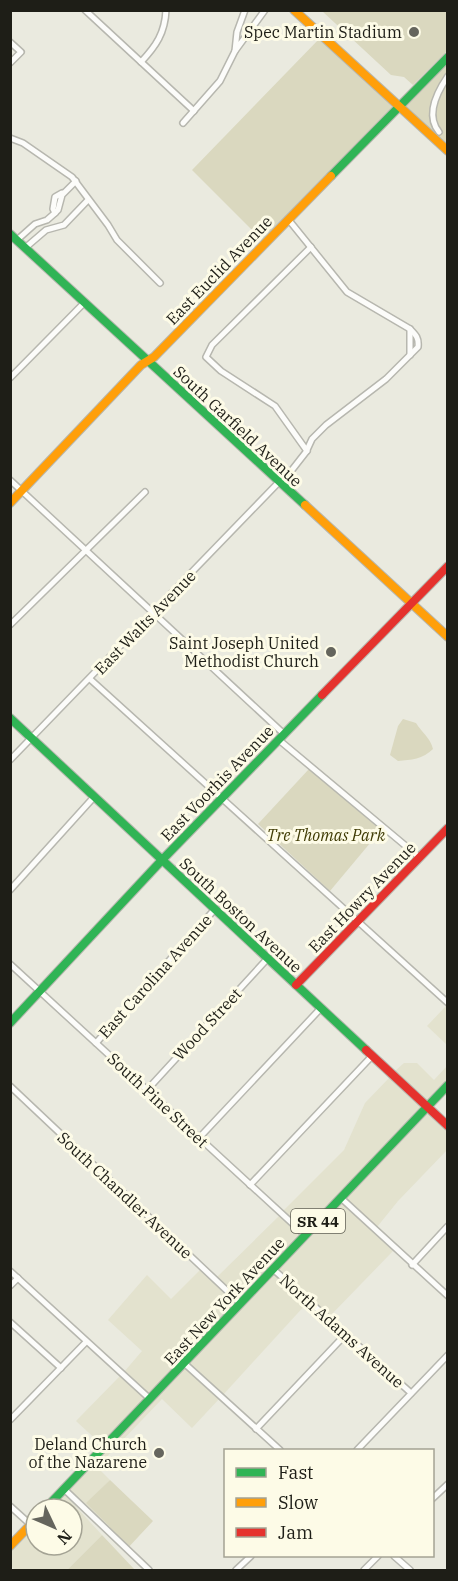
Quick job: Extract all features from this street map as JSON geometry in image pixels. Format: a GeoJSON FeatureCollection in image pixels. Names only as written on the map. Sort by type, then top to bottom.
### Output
{"type":"FeatureCollection","features":[{"type":"Feature","properties":{"kind":"street"},"geometry":{"type":"LineString","coordinates":[[85,10],[194,111]]}},
{"type":"Feature","properties":{"kind":"street"},"geometry":{"type":"LineString","coordinates":[[141,62],[163,33],[166,10]]}},
{"type":"Feature","properties":{"kind":"street"},"geometry":{"type":"LineString","coordinates":[[235,51],[237,32],[245,10]]}},
{"type":"Feature","properties":{"kind":"street"},"geometry":{"type":"LineString","coordinates":[[183,123],[220,81],[235,51],[265,10]]}},
{"type":"Feature","properties":{"kind":"street"},"geometry":{"type":"LineString","coordinates":[[294,10],[447,151]]}},
{"type":"Feature","properties":{"kind":"street"},"geometry":{"type":"LineString","coordinates":[[10,42],[21,52],[10,63]]}},
{"type":"Feature","properties":{"kind":"street","name":"East Euclid Avenue"},"geometry":{"type":"LineString","coordinates":[[10,503],[141,365],[154,357],[447,57]]}},
{"type":"Feature","properties":{"kind":"street"},"geometry":{"type":"LineString","coordinates":[[439,132],[433,125],[433,110],[438,90],[447,76]]}},
{"type":"Feature","properties":{"kind":"street"},"geometry":{"type":"LineString","coordinates":[[10,138],[29,146],[76,181],[125,249],[160,283]]}},
{"type":"Feature","properties":{"kind":"street"},"geometry":{"type":"LineString","coordinates":[[14,237],[35,224],[47,220],[55,213],[62,195],[76,181]]}},
{"type":"Feature","properties":{"kind":"street"},"geometry":{"type":"LineString","coordinates":[[25,248],[46,230],[64,225],[88,200]]}},
{"type":"Feature","properties":{"kind":"street"},"geometry":{"type":"LineString","coordinates":[[288,219],[311,247],[212,345],[206,357],[221,370],[275,406],[307,451]]}},
{"type":"Feature","properties":{"kind":"street","name":"South Garfield Avenue"},"geometry":{"type":"LineString","coordinates":[[14,237],[447,637]]}},
{"type":"Feature","properties":{"kind":"street","name":"East Walts Avenue"},"geometry":{"type":"LineString","coordinates":[[10,760],[280,483],[307,451],[312,439],[386,379],[418,347],[417,335],[410,328],[347,292],[311,247]]}},
{"type":"Feature","properties":{"kind":"street"},"geometry":{"type":"LineString","coordinates":[[10,378],[84,303]]}},
{"type":"Feature","properties":{"kind":"street"},"geometry":{"type":"LineString","coordinates":[[10,480],[154,612],[282,737],[419,857]]}},
{"type":"Feature","properties":{"kind":"street"},"geometry":{"type":"LineString","coordinates":[[10,625],[146,492]]}},
{"type":"Feature","properties":{"kind":"street","name":"East Voorhis Avenue"},"geometry":{"type":"LineString","coordinates":[[10,1023],[162,860],[447,566]]}},
{"type":"Feature","properties":{"kind":"street"},"geometry":{"type":"LineString","coordinates":[[90,679],[447,1003]]}},
{"type":"Feature","properties":{"kind":"street","name":"South Boston Avenue"},"geometry":{"type":"LineString","coordinates":[[10,718],[447,1126]]}},
{"type":"Feature","properties":{"kind":"street"},"geometry":{"type":"LineString","coordinates":[[10,890],[94,797]]}},
{"type":"Feature","properties":{"kind":"street","name":"East Howry Avenue"},"geometry":{"type":"LineString","coordinates":[[296,985],[447,828]]}},
{"type":"Feature","properties":{"kind":"street","name":"East Carolina Avenue"},"geometry":{"type":"LineString","coordinates":[[96,1043],[215,909]]}},
{"type":"Feature","properties":{"kind":"street","name":"Wood Street"},"geometry":{"type":"LineString","coordinates":[[147,1090],[268,958]]}},
{"type":"Feature","properties":{"kind":"street","name":"South Pine Street"},"geometry":{"type":"LineString","coordinates":[[10,964],[305,1235]]}},
{"type":"Feature","properties":{"kind":"street"},"geometry":{"type":"LineString","coordinates":[[199,1138],[321,1008]]}},
{"type":"Feature","properties":{"kind":"street"},"geometry":{"type":"LineString","coordinates":[[250,1185],[372,1056]]}},
{"type":"Feature","properties":{"kind":"street","name":"East New York Avenue"},"geometry":{"type":"LineString","coordinates":[[56,1497],[447,1085]]}},
{"type":"Feature","properties":{"kind":"street","name":"South Chandler Avenue"},"geometry":{"type":"LineString","coordinates":[[10,1086],[240,1304]]}},
{"type":"Feature","properties":{"kind":"street"},"geometry":{"type":"LineString","coordinates":[[340,1198],[447,1296]]}},
{"type":"Feature","properties":{"kind":"street"},"geometry":{"type":"LineString","coordinates":[[412,1265],[447,1226]]}},
{"type":"Feature","properties":{"kind":"street","name":"North Adams Avenue"},"geometry":{"type":"LineString","coordinates":[[273,1269],[411,1393]]}},
{"type":"Feature","properties":{"kind":"street"},"geometry":{"type":"LineString","coordinates":[[10,1271],[150,1399]]}},
{"type":"Feature","properties":{"kind":"street"},"geometry":{"type":"LineString","coordinates":[[10,1286],[18,1278]]}},
{"type":"Feature","properties":{"kind":"street"},"geometry":{"type":"LineString","coordinates":[[10,1322],[61,1368]]}},
{"type":"Feature","properties":{"kind":"street"},"geometry":{"type":"LineString","coordinates":[[256,1429],[346,1334]]}},
{"type":"Feature","properties":{"kind":"street"},"geometry":{"type":"LineString","coordinates":[[11,1417],[86,1342]]}},
{"type":"Feature","properties":{"kind":"street"},"geometry":{"type":"LineString","coordinates":[[358,1449],[447,1355]]}},
{"type":"Feature","properties":{"kind":"street"},"geometry":{"type":"LineString","coordinates":[[184,1363],[279,1449]]}},
{"type":"Feature","properties":{"kind":"street"},"geometry":{"type":"LineString","coordinates":[[434,1497],[447,1484]]}},
{"type":"Feature","properties":{"kind":"street"},"geometry":{"type":"LineString","coordinates":[[64,1489],[149,1570]]}},
{"type":"Feature","properties":{"kind":"street"},"geometry":{"type":"LineString","coordinates":[[10,1506],[24,1516]]}},
{"type":"Feature","properties":{"kind":"street"},"geometry":{"type":"LineString","coordinates":[[10,1546],[24,1531]]}},
{"type":"Feature","properties":{"kind":"street"},"geometry":{"type":"LineString","coordinates":[[236,1570],[250,1557]]}},
{"type":"Feature","properties":{"kind":"street"},"geometry":{"type":"LineString","coordinates":[[364,1570],[377,1557]]}},
{"type":"Feature","properties":{"kind":"street"},"geometry":{"type":"LineString","coordinates":[[395,1557],[410,1570]]}},
{"type":"Feature","properties":{"kind":"shaded area"},"geometry":{"type":"Polygon","coordinates":[[[446,1006],[448,1007],[447,1045],[427,1026],[446,1006]]]}},
{"type":"Feature","properties":{"kind":"shaded area"},"geometry":{"type":"Polygon","coordinates":[[[404,1063],[417,1063],[434,1080],[447,1066],[447,1080],[426,1102],[394,1072],[404,1063]]]}},
{"type":"Feature","properties":{"kind":"shaded area"},"geometry":{"type":"Polygon","coordinates":[[[390,1077],[422,1107],[304,1231],[283,1211],[344,1150],[365,1103],[390,1077]]]}},
{"type":"Feature","properties":{"kind":"shaded area"},"geometry":{"type":"Polygon","coordinates":[[[427,1111],[447,1130],[447,1150],[398,1201],[377,1227],[345,1198],[427,1111]]]}},
{"type":"Feature","properties":{"kind":"shaded area"},"geometry":{"type":"Polygon","coordinates":[[[341,1202],[393,1251],[330,1316],[278,1269],[341,1202]]]}},
{"type":"Feature","properties":{"kind":"shaded area"},"geometry":{"type":"Polygon","coordinates":[[[279,1216],[300,1235],[240,1299],[217,1277],[279,1216]]]}},
{"type":"Feature","properties":{"kind":"shaded area"},"geometry":{"type":"Polygon","coordinates":[[[200,1270],[236,1303],[149,1394],[124,1372],[142,1351],[108,1320],[147,1275],[171,1299],[200,1270]]]}},
{"type":"Feature","properties":{"kind":"shaded area"},"geometry":{"type":"Polygon","coordinates":[[[273,1273],[307,1303],[223,1395],[189,1363],[273,1273]]]}},
{"type":"Feature","properties":{"kind":"shaded area"},"geometry":{"type":"Polygon","coordinates":[[[184,1367],[219,1399],[192,1428],[162,1399],[97,1467],[110,1480],[87,1503],[110,1527],[106,1531],[84,1507],[84,1497],[75,1497],[68,1489],[184,1367]]]}},
{"type":"Feature","properties":{"kind":"shaded area"},"geometry":{"type":"Polygon","coordinates":[[[120,1376],[145,1399],[101,1444],[76,1421],[120,1376]]]}},
{"type":"Feature","properties":{"kind":"shaded area"},"geometry":{"type":"Polygon","coordinates":[[[84,1516],[102,1535],[84,1553],[84,1516]]]}},
{"type":"Feature","properties":{"kind":"shaded area"},"geometry":{"type":"Polygon","coordinates":[[[24,1536],[24,1557],[80,1557],[67,1570],[15,1570],[11,1566],[10,1551],[24,1536]]]}},
{"type":"Feature","properties":{"kind":"green space","name":"Spec Martin Stadium"},"geometry":{"type":"Polygon","coordinates":[[[322,11],[447,11],[447,51],[413,85],[404,77],[391,75],[322,11]]]}},
{"type":"Feature","properties":{"kind":"green space"},"geometry":{"type":"Polygon","coordinates":[[[320,38],[394,105],[262,240],[192,170],[320,38]]]}},
{"type":"Feature","properties":{"kind":"green space"},"geometry":{"type":"Polygon","coordinates":[[[447,61],[447,147],[404,105],[447,61]]]}},
{"type":"Feature","properties":{"kind":"green space"},"geometry":{"type":"Polygon","coordinates":[[[403,719],[416,723],[428,738],[433,749],[421,757],[408,760],[398,761],[390,755],[398,726],[403,719]]]}},
{"type":"Feature","properties":{"kind":"green space","name":"Tre Thomas Park"},"geometry":{"type":"Polygon","coordinates":[[[309,769],[381,830],[330,891],[258,824],[309,769]]]}},
{"type":"Feature","properties":{"kind":"green space"},"geometry":{"type":"Polygon","coordinates":[[[110,1480],[153,1521],[125,1551],[106,1531],[110,1527],[86,1503],[110,1480]]]}},
{"type":"Feature","properties":{"kind":"green space"},"geometry":{"type":"Polygon","coordinates":[[[102,1535],[135,1570],[67,1570],[80,1557],[84,1557],[84,1553],[102,1535]]]}},
{"type":"Feature","properties":{"kind":"traffic: fast"},"geometry":{"type":"LineString","coordinates":[[331,176],[448,57]]}},
{"type":"Feature","properties":{"kind":"traffic: fast"},"geometry":{"type":"LineString","coordinates":[[10,234],[305,505]]}},
{"type":"Feature","properties":{"kind":"traffic: fast"},"geometry":{"type":"LineString","coordinates":[[10,1023],[162,860],[322,695]]}},
{"type":"Feature","properties":{"kind":"traffic: fast"},"geometry":{"type":"LineString","coordinates":[[10,718],[366,1050]]}},
{"type":"Feature","properties":{"kind":"traffic: fast"},"geometry":{"type":"LineString","coordinates":[[56,1497],[448,1085]]}},
{"type":"Feature","properties":{"kind":"traffic: slow"},"geometry":{"type":"LineString","coordinates":[[294,10],[448,151]]}},
{"type":"Feature","properties":{"kind":"traffic: slow"},"geometry":{"type":"LineString","coordinates":[[10,503],[141,365],[154,357],[331,176]]}},
{"type":"Feature","properties":{"kind":"traffic: slow"},"geometry":{"type":"LineString","coordinates":[[305,505],[448,637]]}},
{"type":"Feature","properties":{"kind":"traffic: slow"},"geometry":{"type":"LineString","coordinates":[[10,1546],[24,1531]]}},
{"type":"Feature","properties":{"kind":"traffic: jam"},"geometry":{"type":"LineString","coordinates":[[322,695],[448,566]]}},
{"type":"Feature","properties":{"kind":"traffic: jam"},"geometry":{"type":"LineString","coordinates":[[296,985],[448,828]]}},
{"type":"Feature","properties":{"kind":"traffic: jam"},"geometry":{"type":"LineString","coordinates":[[366,1050],[448,1126]]}},
{"type":"Feature","properties":{"kind":"place","name":"Spec Martin Stadium"},"geometry":{"type":"Point","coordinates":[414,32]}},
{"type":"Feature","properties":{"kind":"place","name":"Saint Joseph United Methodist Church"},"geometry":{"type":"Point","coordinates":[331,652]}},
{"type":"Feature","properties":{"kind":"place","name":"Deland Church of the Nazarene"},"geometry":{"type":"Point","coordinates":[159,1453]}}]}
